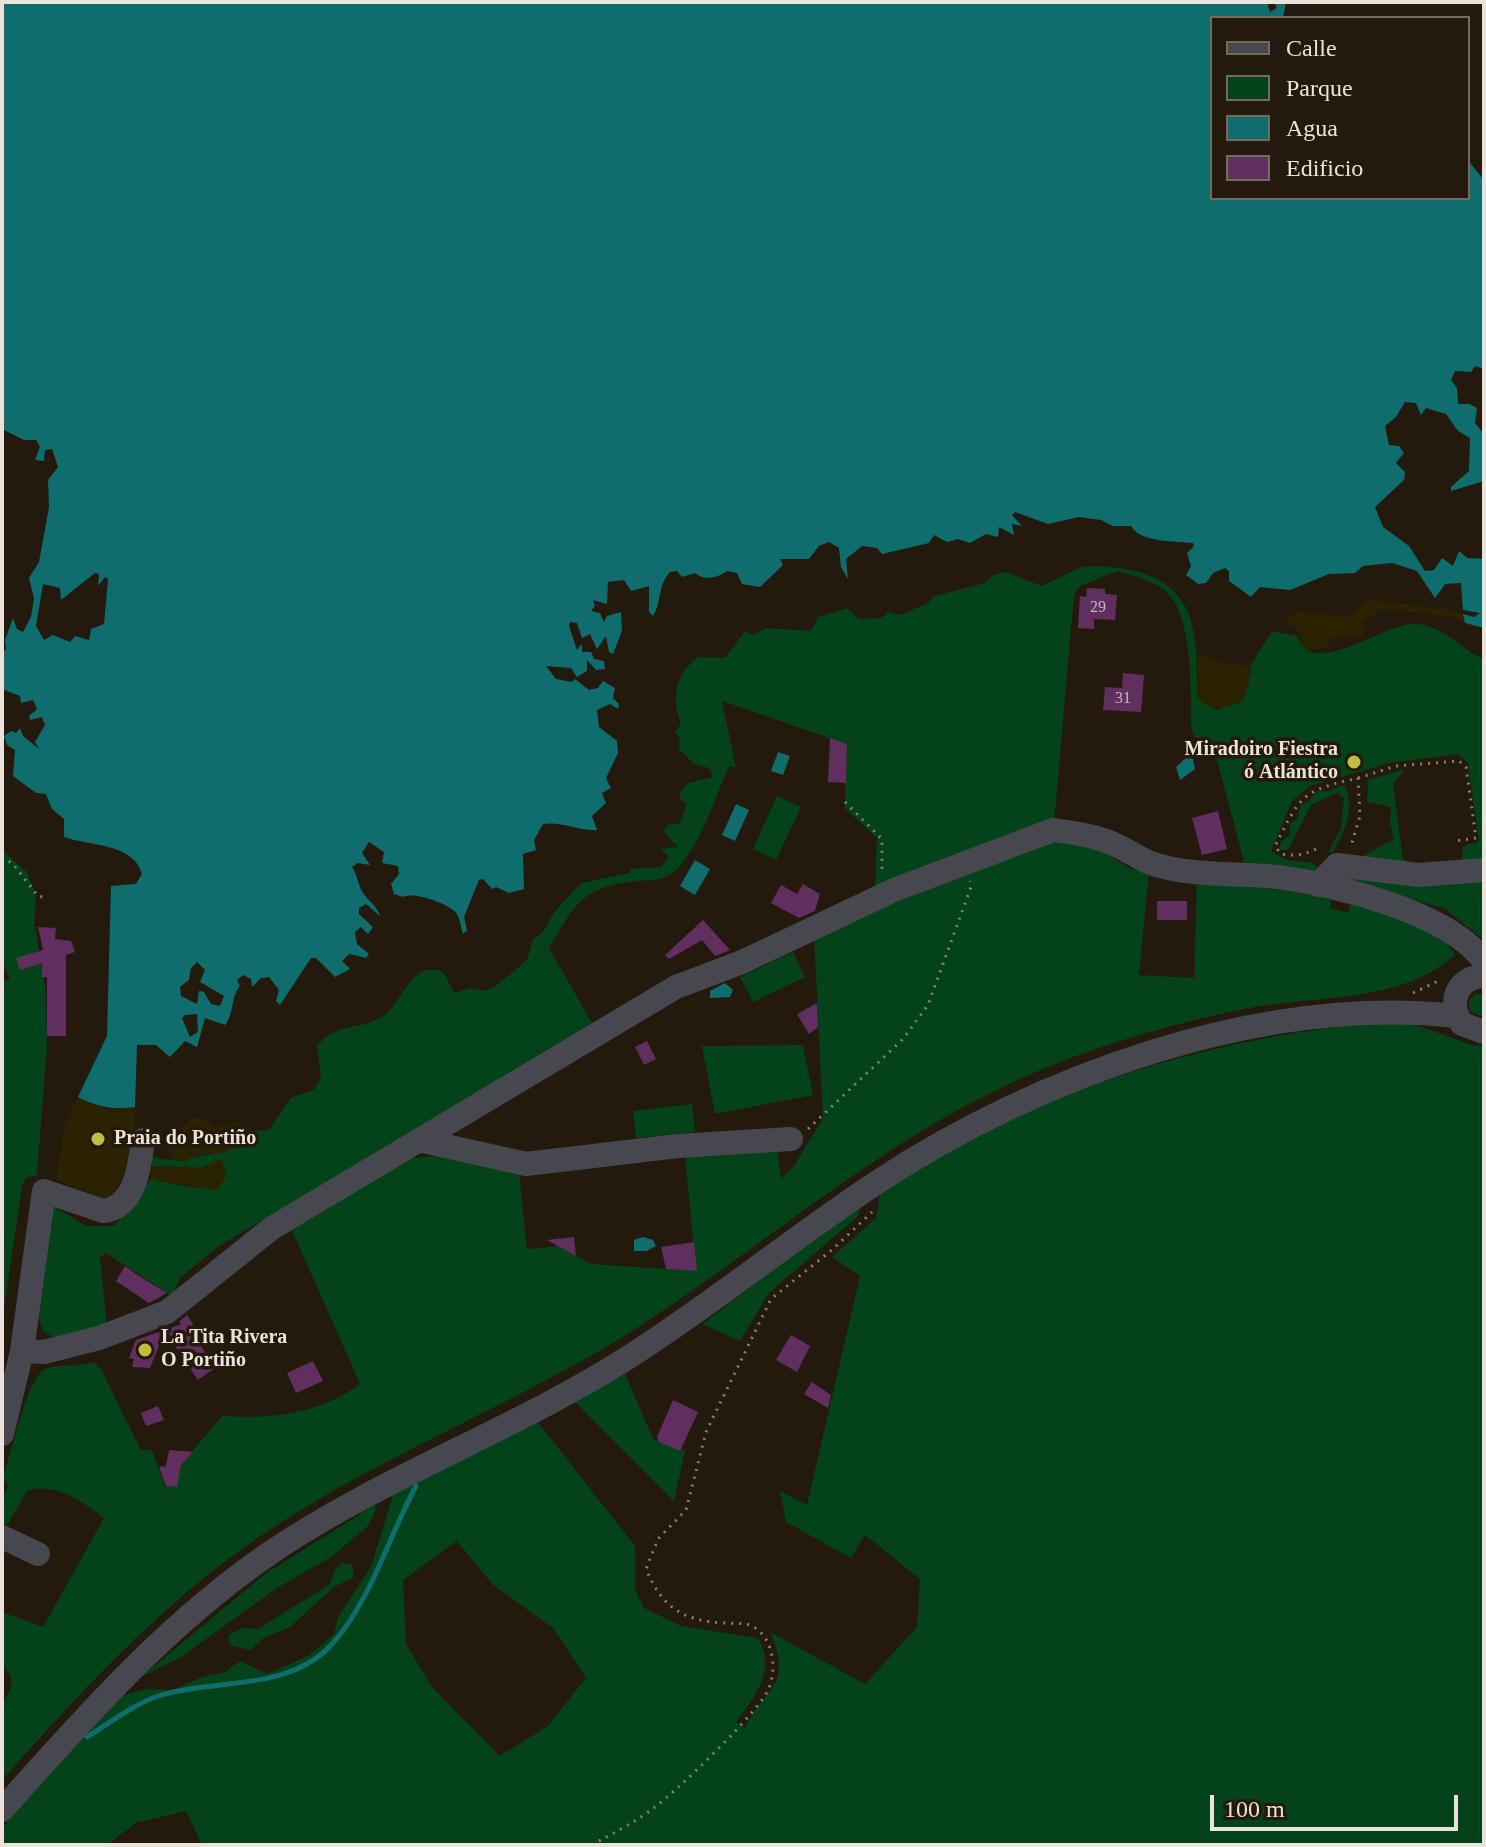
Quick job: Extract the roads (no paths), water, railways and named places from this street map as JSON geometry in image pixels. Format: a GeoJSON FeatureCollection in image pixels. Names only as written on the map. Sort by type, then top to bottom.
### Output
{"type":"FeatureCollection","features":[{"type":"Feature","properties":{"kind":"street"},"geometry":{"type":"LineString","coordinates":[[22,1351],[44,1352],[99,1338],[167,1312],[272,1228],[676,987],[742,962],[880,897],[1053,830],[1081,833],[1119,846],[1138,860],[1171,869],[1279,877],[1414,911],[1443,926],[1484,961]]}},
{"type":"Feature","properties":{"kind":"street"},"geometry":{"type":"LineString","coordinates":[[1318,885],[1337,865],[1418,875],[1484,870]]}},
{"type":"Feature","properties":{"kind":"street"},"geometry":{"type":"LineString","coordinates":[[1443,926],[1460,953],[1456,1001],[1470,1029],[1484,1032]]}},
{"type":"Feature","properties":{"kind":"street"},"geometry":{"type":"LineString","coordinates":[[2,1810],[110,1690],[187,1617],[273,1551],[384,1486],[629,1357],[873,1184],[1002,1112],[1098,1071],[1171,1047],[1257,1027],[1348,1014],[1411,1011],[1456,1001],[1473,977],[1484,976]]}},
{"type":"Feature","properties":{"kind":"street"},"geometry":{"type":"LineString","coordinates":[[419,1140],[526,1164],[678,1146],[791,1139]]}},
{"type":"Feature","properties":{"kind":"street"},"geometry":{"type":"LineString","coordinates":[[2,1434],[22,1351],[44,1191],[103,1211],[113,1210],[121,1204],[138,1174],[143,1140]]}},
{"type":"Feature","properties":{"kind":"street"},"geometry":{"type":"LineString","coordinates":[[2,1537],[38,1554]]}},
{"type":"Feature","properties":{"kind":"water"},"geometry":{"type":"Polygon","coordinates":[[[2,2],[1267,2],[1270,12],[1277,8],[1274,2],[1286,2],[1283,16],[1210,16],[1210,200],[1470,200],[1470,163],[1484,180],[1484,369],[1475,366],[1471,372],[1455,371],[1451,380],[1457,388],[1458,404],[1477,408],[1475,423],[1484,434],[1484,481],[1451,491],[1451,487],[1469,471],[1470,438],[1458,431],[1446,414],[1426,408],[1421,415],[1416,403],[1405,402],[1396,417],[1385,426],[1389,445],[1399,446],[1404,453],[1396,463],[1405,472],[1404,480],[1375,507],[1383,527],[1409,546],[1425,571],[1434,570],[1442,558],[1453,566],[1459,551],[1467,558],[1484,559],[1484,628],[1465,623],[1463,614],[1474,617],[1480,613],[1463,610],[1461,583],[1445,584],[1435,598],[1417,571],[1392,563],[1363,566],[1355,573],[1329,574],[1290,590],[1260,587],[1251,597],[1229,581],[1229,571],[1225,568],[1213,573],[1206,583],[1198,584],[1186,575],[1191,566],[1187,553],[1194,546],[1193,543],[1142,536],[1131,526],[1113,526],[1101,520],[1079,517],[1048,524],[1015,512],[1012,515],[1022,526],[1012,524],[1014,535],[999,527],[998,537],[986,534],[970,543],[958,539],[947,542],[934,535],[929,543],[882,554],[877,548],[862,546],[846,559],[848,579],[841,567],[839,548],[829,542],[819,546],[809,559],[780,559],[783,565],[760,587],[742,584],[737,573],[727,571],[707,578],[695,573],[682,577],[677,571],[670,572],[663,583],[653,616],[649,612],[649,586],[631,591],[624,580],[608,582],[607,604],[593,600],[595,606],[591,611],[600,613],[604,622],[607,616],[621,612],[622,631],[613,654],[609,652],[606,636],[597,649],[590,634],[582,638],[577,623],[570,622],[569,626],[577,650],[582,644],[582,652],[591,652],[594,659],[604,661],[605,669],[596,670],[587,660],[587,671],[577,677],[571,668],[546,666],[556,679],[571,682],[575,679],[589,690],[598,688],[603,681],[615,688],[613,698],[619,704],[618,709],[610,704],[597,710],[599,727],[617,741],[618,753],[606,778],[611,788],[602,793],[606,803],[592,816],[597,830],[543,824],[534,840],[536,850],[523,854],[524,889],[509,893],[496,887],[492,889],[483,879],[479,880],[464,917],[467,930],[463,934],[457,914],[447,906],[423,897],[394,894],[391,884],[399,874],[398,866],[382,863],[384,852],[369,842],[362,853],[370,865],[358,863],[352,867],[363,893],[380,916],[366,904],[359,908],[359,914],[373,927],[368,934],[361,927],[355,932],[357,944],[369,954],[366,958],[349,954],[342,961],[350,969],[335,977],[316,958],[311,958],[280,1005],[276,1001],[279,990],[269,977],[261,978],[252,987],[251,979],[243,975],[237,980],[240,986],[225,1025],[205,1018],[197,1047],[185,1041],[170,1057],[156,1045],[137,1045],[135,1107],[106,1107],[78,1097],[107,1036],[111,886],[136,884],[142,874],[130,856],[120,851],[64,837],[64,819],[52,809],[46,794],[36,793],[13,776],[15,750],[7,745],[4,736],[11,731],[16,733],[20,728],[23,736],[39,749],[35,742],[45,725],[42,717],[30,720],[29,716],[37,709],[33,700],[21,703],[20,696],[2,689],[2,653],[6,649],[5,640],[13,618],[17,629],[23,632],[31,617],[34,598],[29,578],[39,562],[49,507],[48,480],[58,467],[52,449],[45,450],[44,461],[35,460],[40,447],[36,440],[24,440],[2,429],[2,2]],[[95,573],[61,600],[60,588],[43,584],[36,626],[44,640],[53,635],[70,642],[75,636],[89,640],[91,629],[104,624],[108,579],[105,577],[98,586],[99,574],[95,573]],[[197,962],[191,968],[189,980],[180,987],[181,996],[197,1004],[199,991],[204,992],[211,1004],[220,1006],[224,996],[200,982],[205,970],[197,962]],[[197,1014],[182,1018],[190,1037],[198,1032],[197,1014]]]}},
{"type":"Feature","properties":{"kind":"water"},"geometry":{"type":"Polygon","coordinates":[[[778,752],[790,756],[783,775],[771,771],[778,752]]]}},
{"type":"Feature","properties":{"kind":"water"},"geometry":{"type":"Polygon","coordinates":[[[1188,756],[1193,759],[1195,769],[1180,780],[1176,767],[1188,756]]]}},
{"type":"Feature","properties":{"kind":"water"},"geometry":{"type":"Polygon","coordinates":[[[736,804],[749,810],[735,841],[722,835],[736,804]]]}},
{"type":"Feature","properties":{"kind":"water"},"geometry":{"type":"Polygon","coordinates":[[[695,860],[710,869],[695,895],[680,886],[695,860]]]}},
{"type":"Feature","properties":{"kind":"water"},"geometry":{"type":"Polygon","coordinates":[[[725,983],[733,990],[730,997],[710,998],[710,991],[725,983]]]}},
{"type":"Feature","properties":{"kind":"water"},"geometry":{"type":"Polygon","coordinates":[[[643,1237],[653,1240],[656,1246],[647,1251],[634,1251],[634,1240],[643,1237]]]}},
{"type":"Feature","properties":{"kind":"waterway"},"geometry":{"type":"LineString","coordinates":[[87,1737],[132,1708],[161,1695],[275,1677],[316,1659],[333,1643],[358,1607],[416,1486]]}},
{"type":"Feature","properties":{"kind":"place","name":"Miradoiro Fiestra ó Atlántico"},"geometry":{"type":"Point","coordinates":[1354,762]}},
{"type":"Feature","properties":{"kind":"place","name":"Praia do Portiño"},"geometry":{"type":"Point","coordinates":[98,1139]}},
{"type":"Feature","properties":{"kind":"place","name":"La Tita Rivera O Portiño"},"geometry":{"type":"Point","coordinates":[145,1350]}}]}
